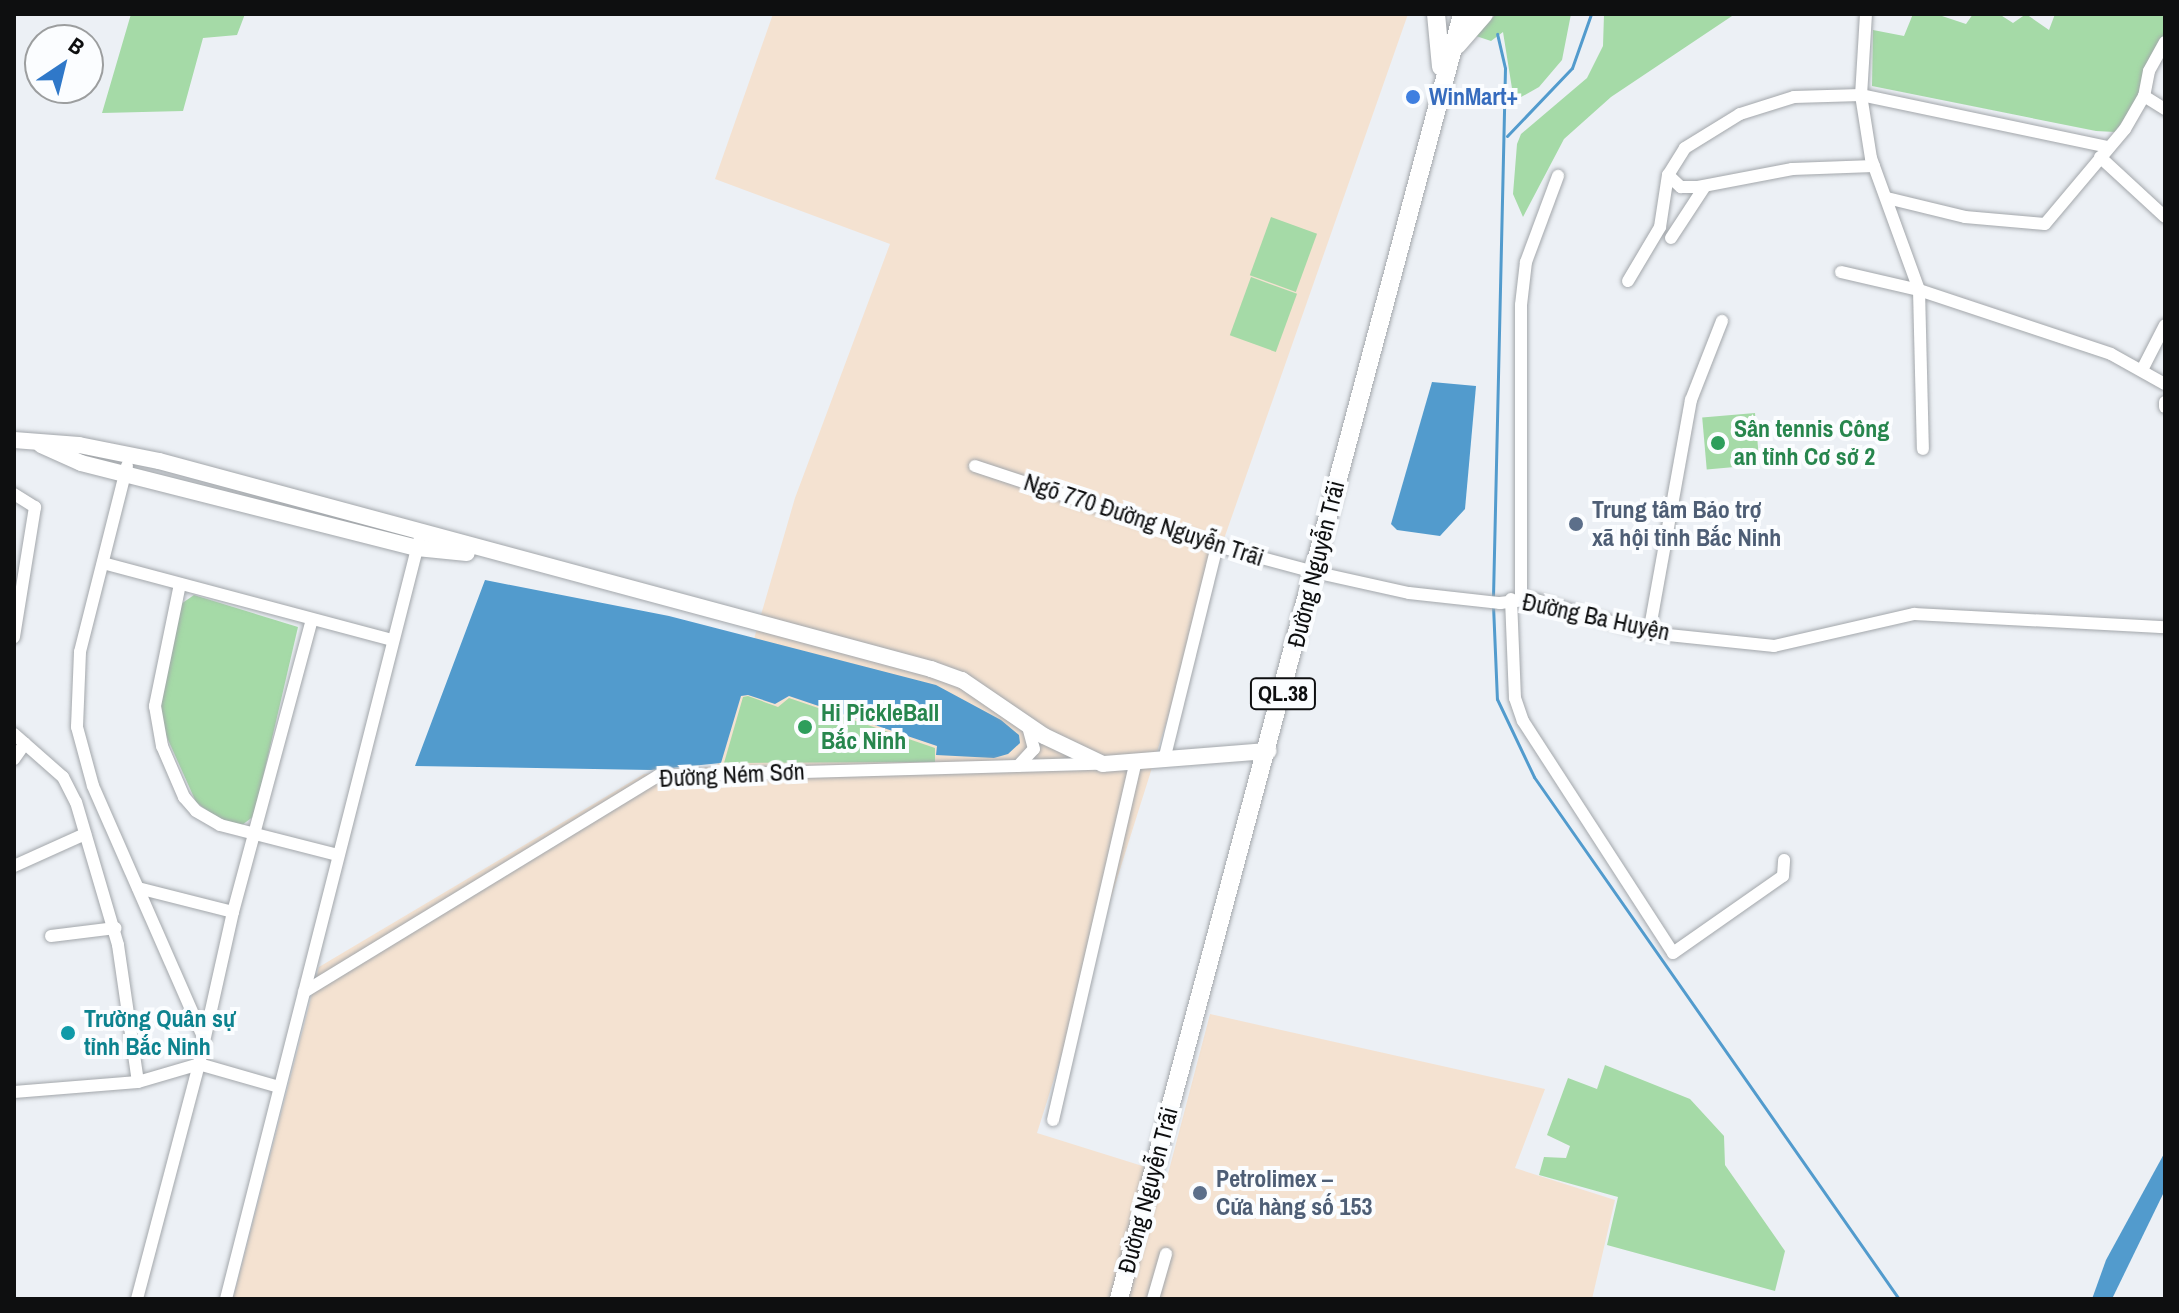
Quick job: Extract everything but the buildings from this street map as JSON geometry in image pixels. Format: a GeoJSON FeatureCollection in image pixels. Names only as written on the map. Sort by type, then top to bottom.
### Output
{"type":"FeatureCollection","features":[{"type":"Feature","properties":{"kind":"highway"},"geometry":{"type":"LineString","coordinates":[[1436,14],[1442,88]]}},
{"type":"Feature","properties":{"kind":"highway","name":"Đường Nguyễn Trãi"},"geometry":{"type":"LineString","coordinates":[[1119,1299],[1268,751],[1462,14]]}},
{"type":"Feature","properties":{"kind":"highway"},"geometry":{"type":"LineString","coordinates":[[1453,50],[1484,14]]}},
{"type":"Feature","properties":{"kind":"main road"},"geometry":{"type":"LineString","coordinates":[[22,440],[129,455],[277,492],[422,530],[496,555],[940,671],[975,687],[1027,724],[1103,764]]}},
{"type":"Feature","properties":{"kind":"main road"},"geometry":{"type":"LineString","coordinates":[[22,440],[81,463],[417,548],[496,555]]}},
{"type":"Feature","properties":{"kind":"main road"},"geometry":{"type":"LineString","coordinates":[[272,512],[277,492]]}},
{"type":"Feature","properties":{"kind":"main road","name":"Đường Ném Sơn"},"geometry":{"type":"LineString","coordinates":[[1103,764],[1268,751]]}},
{"type":"Feature","properties":{"kind":"street"},"geometry":{"type":"LineString","coordinates":[[1866,14],[1861,95],[1874,166],[1919,290],[1923,449]]}},
{"type":"Feature","properties":{"kind":"street"},"geometry":{"type":"LineString","coordinates":[[1887,198],[1965,217],[2045,224],[2104,152],[2144,96],[2149,71],[2165,42]]}},
{"type":"Feature","properties":{"kind":"street"},"geometry":{"type":"LineString","coordinates":[[1628,281],[1660,227],[1668,175],[1685,148],[1740,114],[1794,97],[1861,95],[2104,152],[2165,217]]}},
{"type":"Feature","properties":{"kind":"street"},"geometry":{"type":"LineString","coordinates":[[2144,96],[2165,109]]}},
{"type":"Feature","properties":{"kind":"street"},"geometry":{"type":"LineString","coordinates":[[1668,175],[1681,187],[1705,186],[1792,169],[1874,166]]}},
{"type":"Feature","properties":{"kind":"street"},"geometry":{"type":"LineString","coordinates":[[1558,176],[1526,262],[1521,305],[1512,600],[1515,698],[1523,721],[1673,953],[1783,876],[1784,860]]}},
{"type":"Feature","properties":{"kind":"street"},"geometry":{"type":"LineString","coordinates":[[1671,238],[1705,186]]}},
{"type":"Feature","properties":{"kind":"street"},"geometry":{"type":"LineString","coordinates":[[1841,272],[1919,290],[2143,368],[2165,384]]}},
{"type":"Feature","properties":{"kind":"street"},"geometry":{"type":"LineString","coordinates":[[1649,633],[1691,400],[1722,321]]}},
{"type":"Feature","properties":{"kind":"street"},"geometry":{"type":"LineString","coordinates":[[2143,368],[2165,325]]}},
{"type":"Feature","properties":{"kind":"street"},"geometry":{"type":"LineString","coordinates":[[129,455],[78,661],[75,712],[93,786],[203,1036]]}},
{"type":"Feature","properties":{"kind":"street","name":"Ngõ 770 Đường Nguyễn Trãi"},"geometry":{"type":"LineString","coordinates":[[975,466],[1217,546],[1314,572]]}},
{"type":"Feature","properties":{"kind":"street"},"geometry":{"type":"LineString","coordinates":[[14,494],[35,507],[14,637]]}},
{"type":"Feature","properties":{"kind":"street"},"geometry":{"type":"LineString","coordinates":[[226,1299],[422,530]]}},
{"type":"Feature","properties":{"kind":"street"},"geometry":{"type":"LineString","coordinates":[[1164,760],[1217,546]]}},
{"type":"Feature","properties":{"kind":"street"},"geometry":{"type":"LineString","coordinates":[[103,563],[392,640]]}},
{"type":"Feature","properties":{"kind":"street","name":"Đường Ba Huyện"},"geometry":{"type":"LineString","coordinates":[[1314,572],[1378,588],[1477,600],[1512,600],[1649,633],[1774,646],[1914,614],[2165,627]]}},
{"type":"Feature","properties":{"kind":"street"},"geometry":{"type":"LineString","coordinates":[[180,584],[156,687],[162,746],[196,811],[254,834],[338,855]]}},
{"type":"Feature","properties":{"kind":"street"},"geometry":{"type":"LineString","coordinates":[[137,1299],[199,1064],[233,912],[312,619]]}},
{"type":"Feature","properties":{"kind":"street"},"geometry":{"type":"LineString","coordinates":[[1018,766],[1035,744],[1027,724]]}},
{"type":"Feature","properties":{"kind":"street"},"geometry":{"type":"LineString","coordinates":[[14,734],[63,777],[85,834],[118,945],[138,1082]]}},
{"type":"Feature","properties":{"kind":"street"},"geometry":{"type":"LineString","coordinates":[[14,759],[25,743]]}},
{"type":"Feature","properties":{"kind":"street"},"geometry":{"type":"LineString","coordinates":[[1053,1120],[1136,761]]}},
{"type":"Feature","properties":{"kind":"street","name":"Đường Ném Sơn"},"geometry":{"type":"LineString","coordinates":[[304,992],[643,781],[717,771],[1103,764]]}},
{"type":"Feature","properties":{"kind":"street"},"geometry":{"type":"LineString","coordinates":[[14,866],[85,834]]}},
{"type":"Feature","properties":{"kind":"street"},"geometry":{"type":"LineString","coordinates":[[138,888],[233,912]]}},
{"type":"Feature","properties":{"kind":"street"},"geometry":{"type":"LineString","coordinates":[[51,936],[116,928]]}},
{"type":"Feature","properties":{"kind":"street"},"geometry":{"type":"LineString","coordinates":[[14,1092],[138,1082],[199,1064],[279,1087]]}},
{"type":"Feature","properties":{"kind":"street"},"geometry":{"type":"LineString","coordinates":[[1153,1299],[1166,1254]]}},
{"type":"Feature","properties":{"kind":"shaded area"},"geometry":{"type":"Polygon","coordinates":[[[773,14],[1408,14],[1225,536],[1037,1133],[1168,1174],[1210,1014],[1545,1089],[1515,1168],[1615,1200],[1592,1299],[233,1299],[319,967],[644,774],[717,766],[795,498],[890,244],[715,179],[773,14]]]}},
{"type":"Feature","properties":{"kind":"green space"},"geometry":{"type":"Polygon","coordinates":[[[131,14],[245,14],[237,35],[203,38],[183,111],[102,113],[131,14]]]}},
{"type":"Feature","properties":{"kind":"green space"},"geometry":{"type":"Polygon","coordinates":[[[1496,14],[1571,14],[1562,60],[1539,87],[1514,101],[1503,32],[1491,41],[1476,36],[1496,14]]]}},
{"type":"Feature","properties":{"kind":"green space"},"geometry":{"type":"Polygon","coordinates":[[[1604,14],[1735,14],[1611,97],[1564,139],[1523,217],[1513,194],[1517,144],[1521,134],[1587,78],[1603,46],[1604,14]]]}},
{"type":"Feature","properties":{"kind":"green space"},"geometry":{"type":"Polygon","coordinates":[[[1913,14],[1936,14],[1966,24],[1973,14],[1999,14],[2013,23],[2026,14],[2049,30],[2055,14],[2165,14],[2165,35],[2140,96],[2115,132],[2096,131],[1872,86],[1873,30],[1904,36],[1913,14]]]}},
{"type":"Feature","properties":{"kind":"green space"},"geometry":{"type":"Polygon","coordinates":[[[1271,217],[1317,234],[1296,292],[1250,275],[1271,217]]]}},
{"type":"Feature","properties":{"kind":"green space"},"geometry":{"type":"Polygon","coordinates":[[[1251,277],[1297,294],[1276,352],[1230,335],[1251,277]]]}},
{"type":"Feature","properties":{"kind":"green space"},"geometry":{"type":"Polygon","coordinates":[[[1755,413],[1760,465],[1707,469],[1702,418],[1755,413]]]}},
{"type":"Feature","properties":{"kind":"green space"},"geometry":{"type":"Polygon","coordinates":[[[194,595],[298,627],[254,816],[242,825],[218,819],[196,802],[165,733],[160,706],[181,604],[194,595]]]}},
{"type":"Feature","properties":{"kind":"green space","name":"Hi PickleBall Bắc Ninh"},"geometry":{"type":"Polygon","coordinates":[[[743,697],[778,707],[789,698],[935,748],[935,762],[724,763],[743,697]]]}},
{"type":"Feature","properties":{"kind":"green space"},"geometry":{"type":"Polygon","coordinates":[[[1605,1065],[1690,1099],[1724,1136],[1725,1165],[1785,1251],[1775,1291],[1607,1245],[1618,1197],[1539,1175],[1544,1157],[1566,1158],[1570,1146],[1547,1135],[1568,1078],[1597,1089],[1605,1065]]]}},
{"type":"Feature","properties":{"kind":"water"},"geometry":{"type":"Polygon","coordinates":[[[1432,382],[1476,386],[1465,509],[1440,536],[1397,530],[1391,524],[1432,382]]]}},
{"type":"Feature","properties":{"kind":"water"},"geometry":{"type":"Polygon","coordinates":[[[485,580],[669,616],[936,685],[1001,720],[1019,735],[1020,743],[1008,754],[994,758],[936,755],[937,746],[789,696],[775,704],[748,695],[741,696],[721,763],[651,770],[415,766],[485,580]]]}},
{"type":"Feature","properties":{"kind":"water"},"geometry":{"type":"Polygon","coordinates":[[[2165,1152],[2165,1190],[2112,1299],[2092,1299],[2106,1260],[2165,1152]]]}},
{"type":"Feature","properties":{"kind":"waterway"},"geometry":{"type":"LineString","coordinates":[[1507,136],[1572,68],[1591,14]]}},
{"type":"Feature","properties":{"kind":"waterway"},"geometry":{"type":"LineString","coordinates":[[1493,597],[1505,68],[1497,34]]}},
{"type":"Feature","properties":{"kind":"waterway"},"geometry":{"type":"LineString","coordinates":[[1493,605],[1497,699],[1534,777],[1899,1299]]}},
{"type":"Feature","properties":{"kind":"place","name":"WinMart+"},"geometry":{"type":"Point","coordinates":[1413,97]}},
{"type":"Feature","properties":{"kind":"place","name":"Sân tennis Công an tỉnh Cơ sở 2"},"geometry":{"type":"Point","coordinates":[1718,443]}},
{"type":"Feature","properties":{"kind":"place","name":"Trung tâm Bảo trợ xã hội tỉnh Bắc Ninh"},"geometry":{"type":"Point","coordinates":[1576,524]}},
{"type":"Feature","properties":{"kind":"place","name":"Hi PickleBall Bắc Ninh"},"geometry":{"type":"Point","coordinates":[805,727]}},
{"type":"Feature","properties":{"kind":"place","name":"Trường Quân sự tỉnh Bắc Ninh"},"geometry":{"type":"Point","coordinates":[68,1033]}},
{"type":"Feature","properties":{"kind":"place","name":"Petrolimex – Cửa hàng số 153"},"geometry":{"type":"Point","coordinates":[1200,1193]}}]}
